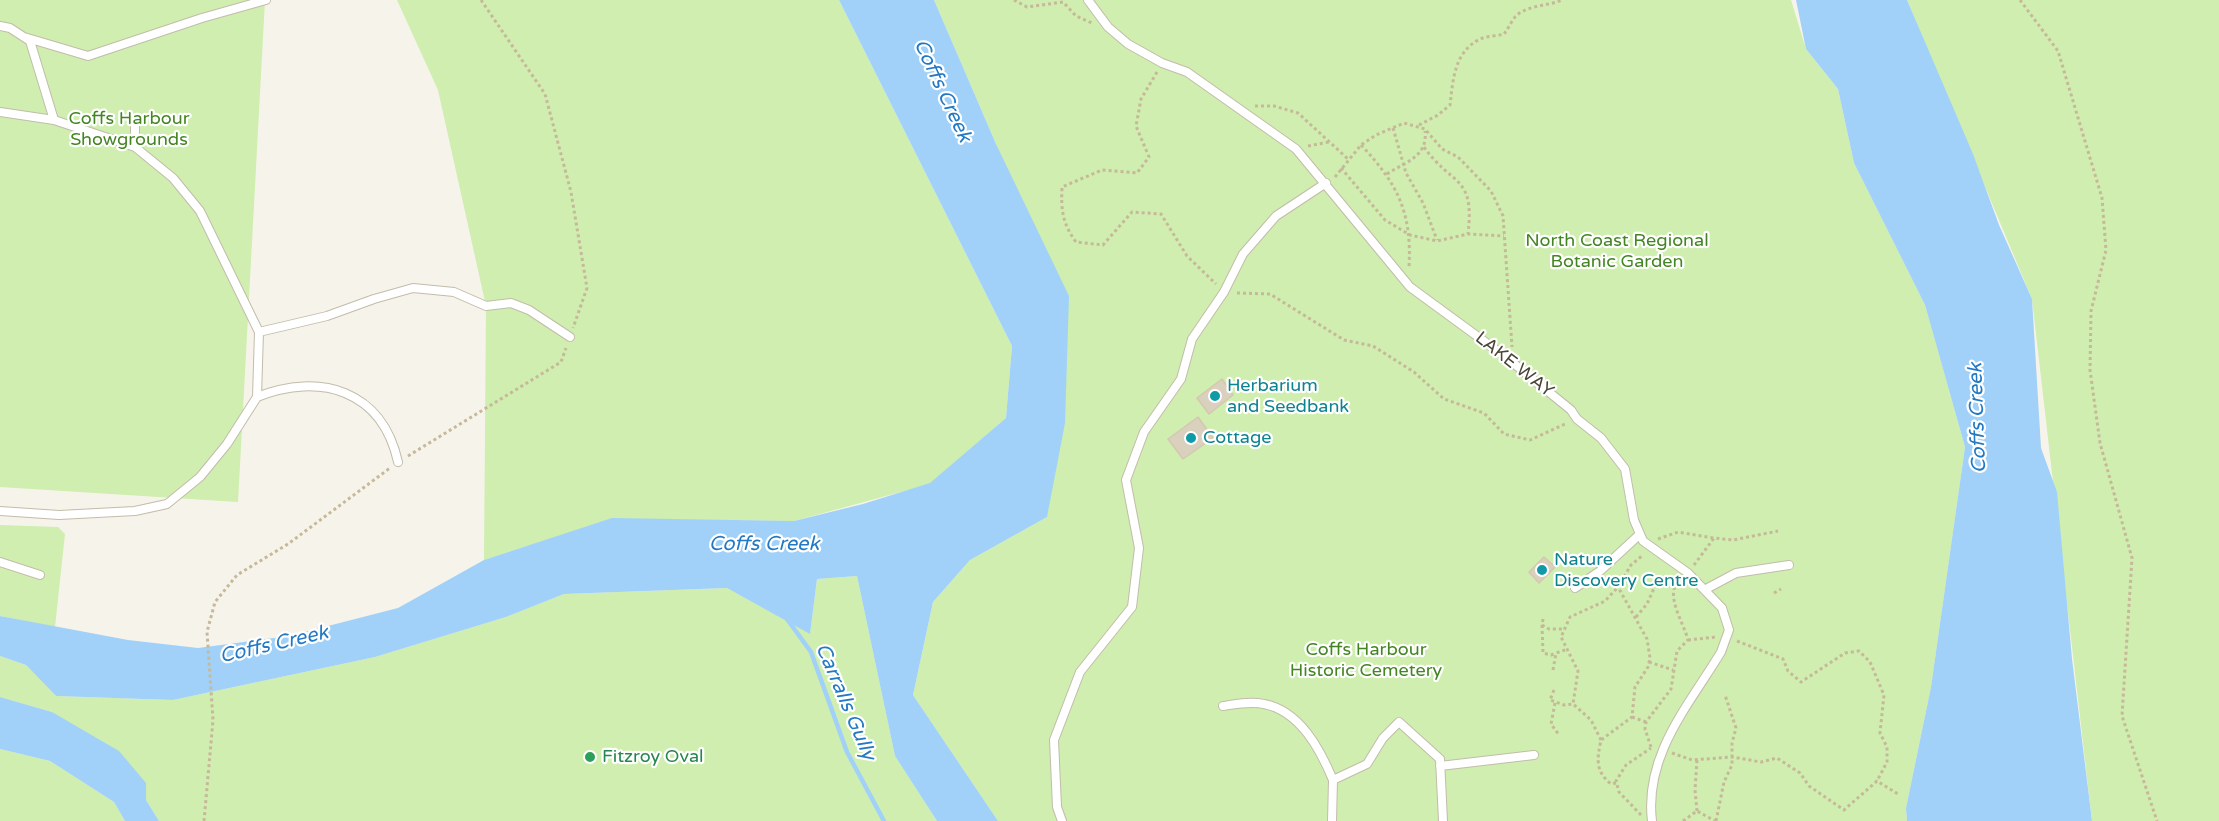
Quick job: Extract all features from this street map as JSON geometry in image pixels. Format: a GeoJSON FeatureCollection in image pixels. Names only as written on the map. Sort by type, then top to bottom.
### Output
{"type":"FeatureCollection","features":[{"type":"Feature","properties":{"kind":"lane"},"geometry":{"type":"LineString","coordinates":[[0,26],[24,37],[88,56],[202,18],[266,0]]}},
{"type":"Feature","properties":{"kind":"lane","name":"LAKE WAY"},"geometry":{"type":"LineString","coordinates":[[1088,0],[1108,27],[1122,39],[1162,63],[1187,72],[1296,149],[1410,287],[1513,364],[1571,410],[1577,419],[1601,438],[1625,469],[1639,535]]}},
{"type":"Feature","properties":{"kind":"lane"},"geometry":{"type":"LineString","coordinates":[[24,37],[30,41],[54,120]]}},
{"type":"Feature","properties":{"kind":"lane"},"geometry":{"type":"LineString","coordinates":[[0,112],[54,120],[135,147],[173,178],[200,211],[259,332],[257,397],[227,444],[200,477],[166,504],[135,511],[59,515],[0,511]]}},
{"type":"Feature","properties":{"kind":"lane"},"geometry":{"type":"LineString","coordinates":[[135,119],[135,147]]}},
{"type":"Feature","properties":{"kind":"lane"},"geometry":{"type":"LineString","coordinates":[[1062,821],[1057,807],[1054,740],[1080,672],[1132,607],[1139,548],[1126,480],[1144,432],[1180,379],[1192,339],[1224,292],[1243,254],[1276,216],[1326,183]]}},
{"type":"Feature","properties":{"kind":"lane"},"geometry":{"type":"LineString","coordinates":[[259,332],[327,316],[374,298],[413,288],[454,292],[486,306],[511,303],[529,310],[570,337]]}},
{"type":"Feature","properties":{"kind":"lane"},"geometry":{"type":"LineString","coordinates":[[257,397],[278,388],[306,386],[346,391],[369,407],[395,446],[398,462]]}},
{"type":"Feature","properties":{"kind":"lane"},"geometry":{"type":"LineString","coordinates":[[1575,588],[1600,571],[1639,535],[1650,547],[1688,573],[1706,589],[1722,608],[1729,626],[1721,652],[1662,750],[1652,791],[1652,821]]}},
{"type":"Feature","properties":{"kind":"lane"},"geometry":{"type":"LineString","coordinates":[[0,562],[40,574]]}},
{"type":"Feature","properties":{"kind":"lane"},"geometry":{"type":"LineString","coordinates":[[1706,589],[1736,573],[1789,566]]}},
{"type":"Feature","properties":{"kind":"lane"},"geometry":{"type":"LineString","coordinates":[[1223,706],[1265,704],[1287,714],[1308,732],[1323,756],[1333,780],[1332,821]]}},
{"type":"Feature","properties":{"kind":"lane"},"geometry":{"type":"LineString","coordinates":[[1333,780],[1367,764],[1383,738],[1399,722],[1440,759],[1443,821]]}},
{"type":"Feature","properties":{"kind":"lane"},"geometry":{"type":"LineString","coordinates":[[1440,766],[1534,755]]}},
{"type":"Feature","properties":{"kind":"path"},"geometry":{"type":"LineString","coordinates":[[204,821],[213,720],[207,632],[215,602],[237,575],[288,544],[398,462],[561,362],[587,288],[565,170],[545,94],[481,0]]}},
{"type":"Feature","properties":{"kind":"path"},"geometry":{"type":"LineString","coordinates":[[1014,0],[1027,7],[1034,2],[1062,1],[1076,16],[1095,24]]}},
{"type":"Feature","properties":{"kind":"path"},"geometry":{"type":"LineString","coordinates":[[1419,125],[1438,115],[1450,105],[1456,65],[1468,49],[1481,38],[1504,34],[1514,17],[1523,10],[1549,6],[1562,0]]}},
{"type":"Feature","properties":{"kind":"path"},"geometry":{"type":"LineString","coordinates":[[2020,0],[2058,51],[2102,198],[2106,250],[2091,311],[2090,370],[2100,443],[2132,558],[2122,716],[2157,821]]}},
{"type":"Feature","properties":{"kind":"path"},"geometry":{"type":"LineString","coordinates":[[1162,63],[1141,99],[1136,126],[1149,157],[1137,173],[1102,170],[1062,187],[1061,210],[1065,227],[1076,242],[1103,245],[1132,212],[1161,214],[1187,256],[1224,292],[1270,294],[1344,340],[1373,346],[1414,372],[1444,399],[1484,413],[1504,434],[1530,440],[1577,419]]}},
{"type":"Feature","properties":{"kind":"path"},"geometry":{"type":"LineString","coordinates":[[1253,106],[1274,106],[1298,113],[1348,159]]}},
{"type":"Feature","properties":{"kind":"path"},"geometry":{"type":"LineString","coordinates":[[1326,183],[1334,178],[1361,145],[1376,135],[1404,123],[1419,125],[1442,149],[1458,157],[1491,191],[1503,216],[1513,364]]}},
{"type":"Feature","properties":{"kind":"path"},"geometry":{"type":"LineString","coordinates":[[1393,128],[1403,164],[1423,203],[1437,241]]}},
{"type":"Feature","properties":{"kind":"path"},"geometry":{"type":"LineString","coordinates":[[1387,174],[1416,158],[1424,147],[1425,129]]}},
{"type":"Feature","properties":{"kind":"path"},"geometry":{"type":"LineString","coordinates":[[1361,145],[1387,174],[1406,213],[1410,235],[1410,287]]}},
{"type":"Feature","properties":{"kind":"path"},"geometry":{"type":"LineString","coordinates":[[1424,147],[1435,163],[1465,187],[1471,210],[1468,234]]}},
{"type":"Feature","properties":{"kind":"path"},"geometry":{"type":"LineString","coordinates":[[1341,168],[1385,220],[1410,235],[1437,241],[1468,234],[1504,236]]}},
{"type":"Feature","properties":{"kind":"path"},"geometry":{"type":"LineString","coordinates":[[1573,704],[1578,671],[1561,641],[1563,629],[1570,617],[1605,601],[1618,587],[1631,565],[1661,537],[1678,531],[1733,540],[1778,531]]}},
{"type":"Feature","properties":{"kind":"path"},"geometry":{"type":"LineString","coordinates":[[1688,640],[1674,601],[1676,584],[1688,573],[1714,538]]}},
{"type":"Feature","properties":{"kind":"path"},"geometry":{"type":"LineString","coordinates":[[1636,617],[1647,604],[1655,586],[1662,583],[1676,584]]}},
{"type":"Feature","properties":{"kind":"path"},"geometry":{"type":"LineString","coordinates":[[1601,740],[1632,717],[1635,687],[1649,662],[1647,639],[1618,587]]}},
{"type":"Feature","properties":{"kind":"path"},"geometry":{"type":"LineString","coordinates":[[1774,592],[1781,589]]}},
{"type":"Feature","properties":{"kind":"path"},"geometry":{"type":"LineString","coordinates":[[1543,619],[1544,653],[1551,656],[1565,650]]}},
{"type":"Feature","properties":{"kind":"path"},"geometry":{"type":"LineString","coordinates":[[1542,625],[1549,629],[1563,629]]}},
{"type":"Feature","properties":{"kind":"path"},"geometry":{"type":"LineString","coordinates":[[1651,747],[1645,729],[1646,722],[1671,689],[1677,651],[1688,640],[1710,636],[1726,639]]}},
{"type":"Feature","properties":{"kind":"path"},"geometry":{"type":"LineString","coordinates":[[1651,747],[1681,759],[1732,757],[1761,762],[1777,758],[1800,774],[1809,786],[1844,810],[1877,781],[1887,762],[1887,747],[1880,733],[1884,695],[1870,662],[1859,651],[1850,651],[1801,682],[1788,671],[1783,659],[1740,643]]}},
{"type":"Feature","properties":{"kind":"path"},"geometry":{"type":"LineString","coordinates":[[1553,670],[1556,653]]}},
{"type":"Feature","properties":{"kind":"path"},"geometry":{"type":"LineString","coordinates":[[1649,662],[1673,670]]}},
{"type":"Feature","properties":{"kind":"path"},"geometry":{"type":"LineString","coordinates":[[1554,690],[1550,700],[1555,703],[1573,704],[1591,720],[1601,740],[1597,759],[1599,771],[1611,784],[1616,783]]}},
{"type":"Feature","properties":{"kind":"path"},"geometry":{"type":"LineString","coordinates":[[1697,812],[1715,821],[1724,782],[1731,770],[1735,721],[1725,695]]}},
{"type":"Feature","properties":{"kind":"path"},"geometry":{"type":"LineString","coordinates":[[1555,703],[1551,724],[1559,735]]}},
{"type":"Feature","properties":{"kind":"path"},"geometry":{"type":"LineString","coordinates":[[1632,717],[1646,722]]}},
{"type":"Feature","properties":{"kind":"path"},"geometry":{"type":"LineString","coordinates":[[1642,816],[1619,792],[1616,783],[1619,772],[1651,747]]}},
{"type":"Feature","properties":{"kind":"path"},"geometry":{"type":"LineString","coordinates":[[1697,760],[1695,790],[1697,812]]}},
{"type":"Feature","properties":{"kind":"path"},"geometry":{"type":"LineString","coordinates":[[1877,781],[1898,794]]}},
{"type":"Feature","properties":{"kind":"path"},"geometry":{"type":"LineString","coordinates":[[1683,821],[1697,812]]}},
{"type":"Feature","properties":{"kind":"green space","name":"Coffs Harbour Showgrounds"},"geometry":{"type":"Polygon","coordinates":[[[0,0],[265,0],[238,502],[0,487],[0,0]]]}},
{"type":"Feature","properties":{"kind":"green space"},"geometry":{"type":"Polygon","coordinates":[[[397,0],[839,0],[1012,346],[1006,418],[930,484],[794,521],[611,519],[484,560],[486,306],[438,90],[397,0]]]}},
{"type":"Feature","properties":{"kind":"green space","name":"North Coast Regional Botanic Garden"},"geometry":{"type":"Polygon","coordinates":[[[934,0],[1791,0],[1806,49],[1838,89],[1854,163],[1925,305],[1965,447],[1931,687],[1906,808],[1907,821],[998,821],[913,695],[933,602],[970,560],[1047,517],[996,144],[934,0]]]}},
{"type":"Feature","properties":{"kind":"green space"},"geometry":{"type":"Polygon","coordinates":[[[1907,0],[2219,0],[2219,821],[2092,821],[2032,299],[1907,0]]]}},
{"type":"Feature","properties":{"kind":"green space"},"geometry":{"type":"Polygon","coordinates":[[[0,525],[58,527],[65,534],[55,627],[0,616],[0,525]]]}},
{"type":"Feature","properties":{"kind":"green space"},"geometry":{"type":"Polygon","coordinates":[[[857,576],[895,756],[937,821],[159,821],[146,800],[52,712],[0,697],[0,656],[26,665],[56,696],[173,700],[375,657],[506,617],[564,594],[727,588],[810,633],[817,579],[857,576]]]}},
{"type":"Feature","properties":{"kind":"green space"},"geometry":{"type":"Polygon","coordinates":[[[0,749],[50,761],[114,802],[125,821],[0,821],[0,749]]]}},
{"type":"Feature","properties":{"kind":"water","name":"Coffs Creek"},"geometry":{"type":"Polygon","coordinates":[[[839,0],[934,0],[996,144],[1069,296],[1065,423],[1047,517],[970,560],[933,602],[913,695],[998,821],[937,821],[895,756],[857,576],[817,579],[810,634],[727,588],[564,594],[506,617],[375,657],[173,700],[56,696],[26,665],[0,656],[0,616],[128,640],[198,648],[289,636],[398,608],[484,560],[612,518],[794,521],[863,504],[930,483],[1006,418],[1012,346],[839,0]]]}},
{"type":"Feature","properties":{"kind":"water","name":"Coffs Creek"},"geometry":{"type":"Polygon","coordinates":[[[1796,0],[1907,0],[1973,154],[1999,225],[2032,299],[2041,448],[2057,492],[2072,659],[2092,821],[1907,821],[1906,808],[1931,687],[1965,447],[1925,305],[1854,163],[1838,89],[1806,49],[1796,0]]]}},
{"type":"Feature","properties":{"kind":"water"},"geometry":{"type":"Polygon","coordinates":[[[0,697],[52,712],[119,751],[146,783],[146,800],[159,821],[125,821],[114,802],[50,761],[0,749],[0,697]]]}},
{"type":"Feature","properties":{"kind":"building","name":"Herbarium and Seedbank"},"geometry":{"type":"Polygon","coordinates":[[[1222,379],[1233,395],[1209,414],[1197,398],[1222,379]]]}},
{"type":"Feature","properties":{"kind":"building","name":"Cottage"},"geometry":{"type":"Polygon","coordinates":[[[1198,417],[1213,438],[1183,459],[1168,439],[1198,417]]]}},
{"type":"Feature","properties":{"kind":"building","name":"Nature Discovery Centre"},"geometry":{"type":"Polygon","coordinates":[[[1544,557],[1555,567],[1539,583],[1529,572],[1544,557]]]}},
{"type":"Feature","properties":{"kind":"waterway","name":"Carralls Gully"},"geometry":{"type":"LineString","coordinates":[[787,619],[811,652],[847,752],[884,821]]}},
{"type":"Feature","properties":{"kind":"place","name":"Herbarium and Seedbank"},"geometry":{"type":"Point","coordinates":[1215,396]}},
{"type":"Feature","properties":{"kind":"place","name":"Cottage"},"geometry":{"type":"Point","coordinates":[1191,438]}},
{"type":"Feature","properties":{"kind":"place","name":"Nature Discovery Centre"},"geometry":{"type":"Point","coordinates":[1542,570]}},
{"type":"Feature","properties":{"kind":"place","name":"Fitzroy Oval"},"geometry":{"type":"Point","coordinates":[590,757]}},
{"type":"Feature","properties":{"kind":"park label","name":"Coffs Harbour Historic Cemetery"},"geometry":{"type":"Point","coordinates":[1366,660]}}]}
